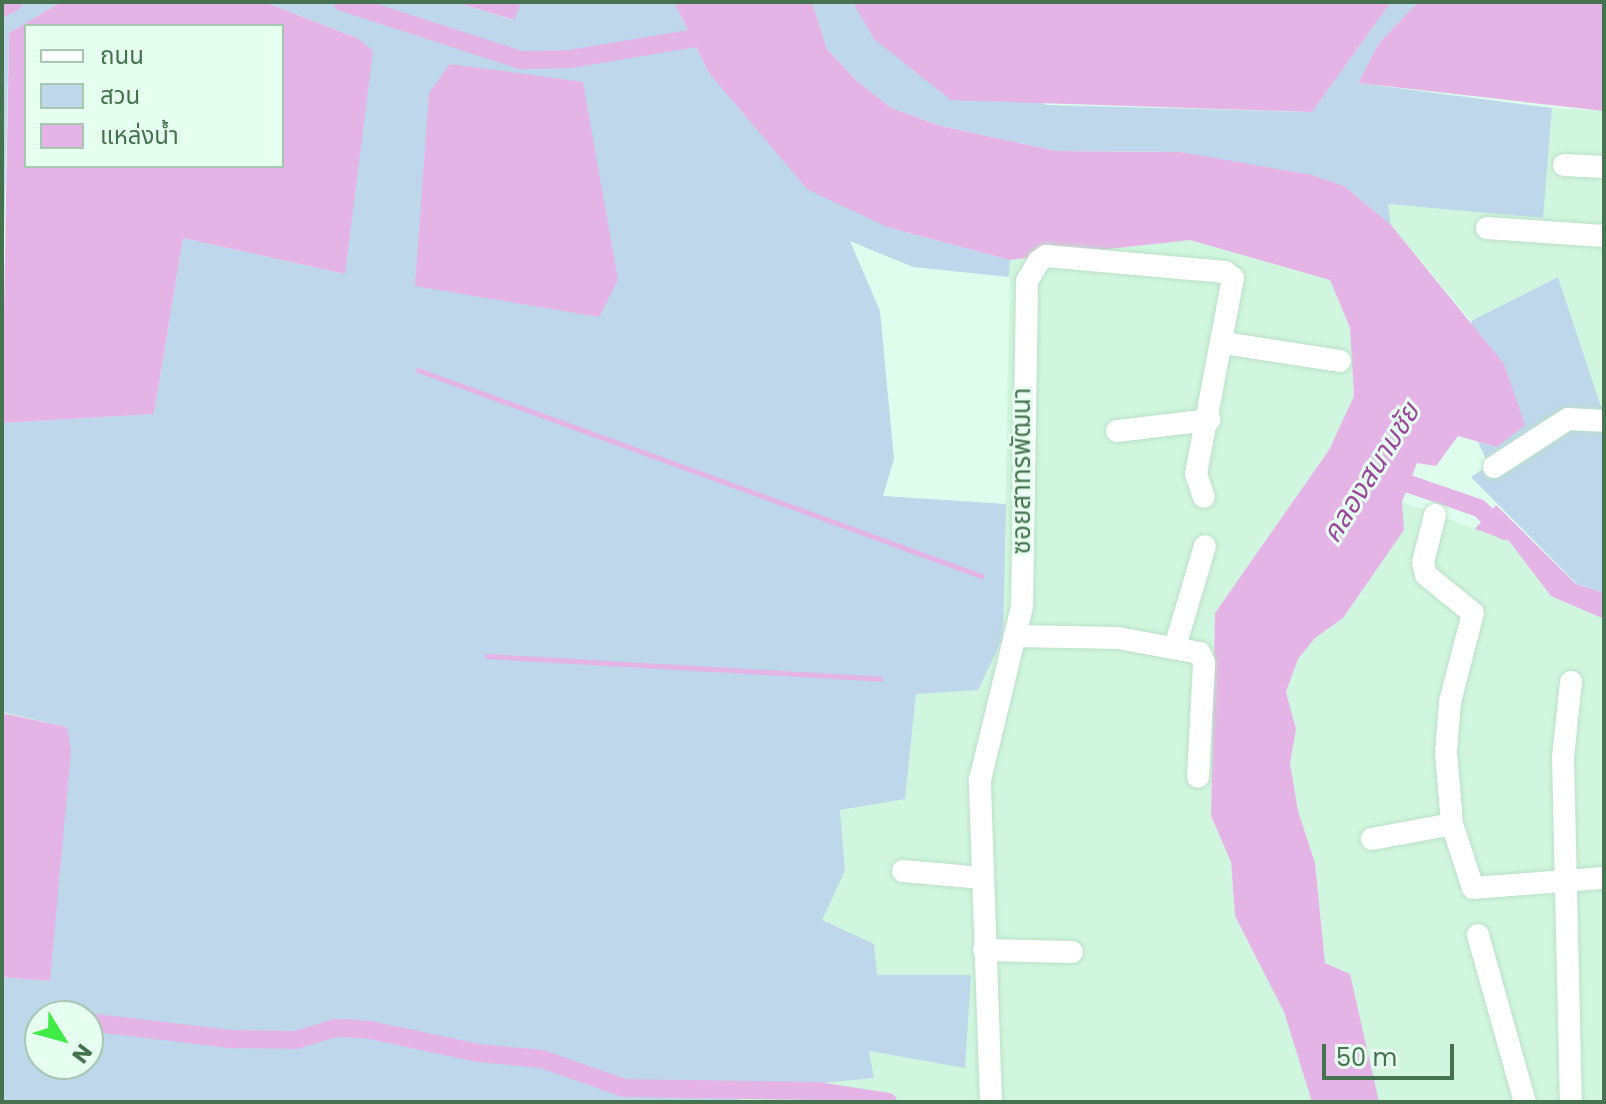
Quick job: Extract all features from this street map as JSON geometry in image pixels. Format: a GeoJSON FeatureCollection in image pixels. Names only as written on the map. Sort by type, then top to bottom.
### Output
{"type":"FeatureCollection","features":[{"type":"Feature","properties":{"kind":"street"},"geometry":{"type":"LineString","coordinates":[[1564,165],[1604,167]]}},
{"type":"Feature","properties":{"kind":"street"},"geometry":{"type":"LineString","coordinates":[[1487,228],[1604,236]]}},
{"type":"Feature","properties":{"kind":"street","name":"ซอยสาทรพัฒนา"},"geometry":{"type":"LineString","coordinates":[[991,1102],[984,950],[984,755],[1018,636],[1026,296],[1033,268],[1046,256],[1225,272],[1236,283],[1196,474],[1204,497]]}},
{"type":"Feature","properties":{"kind":"street"},"geometry":{"type":"LineString","coordinates":[[1224,343],[1340,361]]}},
{"type":"Feature","properties":{"kind":"street"},"geometry":{"type":"LineString","coordinates":[[1494,467],[1568,419],[1604,421]]}},
{"type":"Feature","properties":{"kind":"street"},"geometry":{"type":"LineString","coordinates":[[1117,431],[1209,420]]}},
{"type":"Feature","properties":{"kind":"street"},"geometry":{"type":"LineString","coordinates":[[1435,515],[1423,562],[1426,575],[1473,613],[1450,702],[1446,752],[1452,824],[1473,888],[1569,877],[1604,878]]}},
{"type":"Feature","properties":{"kind":"street"},"geometry":{"type":"LineString","coordinates":[[1175,647],[1205,546]]}},
{"type":"Feature","properties":{"kind":"street"},"geometry":{"type":"LineString","coordinates":[[1018,636],[1118,638],[1175,647],[1204,657],[1198,777]]}},
{"type":"Feature","properties":{"kind":"street"},"geometry":{"type":"LineString","coordinates":[[1571,682],[1563,757],[1569,877],[1571,1102]]}},
{"type":"Feature","properties":{"kind":"street"},"geometry":{"type":"LineString","coordinates":[[1372,839],[1452,824]]}},
{"type":"Feature","properties":{"kind":"street"},"geometry":{"type":"LineString","coordinates":[[903,871],[983,878]]}},
{"type":"Feature","properties":{"kind":"street"},"geometry":{"type":"LineString","coordinates":[[1478,935],[1525,1102]]}},
{"type":"Feature","properties":{"kind":"street"},"geometry":{"type":"LineString","coordinates":[[984,950],[1072,952]]}},
{"type":"Feature","properties":{"kind":"shaded area"},"geometry":{"type":"Polygon","coordinates":[[[1552,108],[1604,111],[1604,416],[1558,277],[1471,321],[1391,225],[1387,204],[1542,218],[1552,108]]]}},
{"type":"Feature","properties":{"kind":"shaded area"},"geometry":{"type":"Polygon","coordinates":[[[1190,240],[1330,280],[1350,328],[1354,396],[1329,450],[1215,613],[1211,816],[1231,862],[1235,917],[1284,1012],[1312,1102],[739,1102],[737,1091],[874,1078],[869,1051],[965,1068],[877,975],[873,944],[821,920],[845,871],[840,809],[905,799],[916,693],[977,690],[1003,638],[1010,260],[1190,240]]]}},
{"type":"Feature","properties":{"kind":"shaded area"},"geometry":{"type":"Polygon","coordinates":[[[1402,502],[1509,541],[1551,596],[1604,619],[1604,1102],[1379,1102],[1325,963],[1315,863],[1298,811],[1290,763],[1296,729],[1286,693],[1298,659],[1315,638],[1343,618],[1404,530],[1402,502]]]}},
{"type":"Feature","properties":{"kind":"green space"},"geometry":{"type":"Polygon","coordinates":[[[2,2],[61,2],[9,33],[2,317],[2,2]]]}},
{"type":"Feature","properties":{"kind":"green space"},"geometry":{"type":"Polygon","coordinates":[[[265,2],[455,2],[513,20],[521,2],[674,2],[709,73],[887,227],[1010,260],[1009,277],[913,267],[850,241],[880,311],[894,459],[883,496],[1006,504],[1003,638],[978,690],[916,694],[905,799],[840,810],[845,871],[822,920],[874,944],[877,975],[971,975],[965,1068],[869,1051],[874,1078],[738,1091],[739,1102],[2,1102],[2,977],[49,981],[67,727],[2,712],[2,423],[154,414],[183,238],[345,274],[359,39],[265,2]]]}},
{"type":"Feature","properties":{"kind":"green space"},"geometry":{"type":"Polygon","coordinates":[[[812,2],[854,2],[874,39],[1047,105],[1312,112],[1391,2],[1418,2],[1379,43],[1358,83],[1552,108],[1543,218],[1388,204],[1391,225],[1344,186],[1180,152],[1056,151],[941,126],[891,108],[856,80],[827,49],[812,2]]]}},
{"type":"Feature","properties":{"kind":"green space"},"geometry":{"type":"Polygon","coordinates":[[[1558,277],[1604,416],[1604,593],[1577,584],[1471,477],[1489,465],[1478,442],[1497,447],[1471,321],[1558,277]]]}},
{"type":"Feature","properties":{"kind":"water"},"geometry":{"type":"Polygon","coordinates":[[[61,2],[265,2],[359,39],[373,51],[345,274],[183,238],[154,414],[2,423],[9,33],[24,24],[24,168],[284,168],[284,24],[24,24],[61,2]]]}},
{"type":"Feature","properties":{"kind":"water"},"geometry":{"type":"Polygon","coordinates":[[[455,2],[521,2],[514,20],[455,2]]]}},
{"type":"Feature","properties":{"kind":"water","name":"คลองสนามชัย"},"geometry":{"type":"Polygon","coordinates":[[[674,2],[812,2],[827,49],[856,80],[891,108],[941,126],[1056,151],[1180,152],[1312,175],[1344,186],[1391,225],[1504,364],[1525,425],[1497,447],[1458,436],[1436,466],[1417,463],[1402,502],[1404,530],[1343,618],[1315,638],[1298,659],[1286,692],[1296,729],[1290,763],[1298,811],[1315,863],[1325,963],[1350,974],[1379,1102],[1312,1102],[1284,1012],[1235,916],[1231,862],[1211,816],[1215,613],[1329,450],[1354,396],[1350,328],[1330,280],[1190,240],[1010,260],[887,227],[807,189],[709,73],[674,2]]]}},
{"type":"Feature","properties":{"kind":"water"},"geometry":{"type":"Polygon","coordinates":[[[1391,2],[1312,112],[951,100],[874,39],[854,4],[1391,2]]]}},
{"type":"Feature","properties":{"kind":"water"},"geometry":{"type":"Polygon","coordinates":[[[1418,2],[1604,2],[1604,111],[1358,83],[1379,43],[1418,2]]]}},
{"type":"Feature","properties":{"kind":"water"},"geometry":{"type":"Polygon","coordinates":[[[450,64],[583,82],[618,280],[599,317],[415,286],[429,93],[450,64]]]}},
{"type":"Feature","properties":{"kind":"water"},"geometry":{"type":"Polygon","coordinates":[[[1496,505],[1576,584],[1604,593],[1604,619],[1551,596],[1509,541],[1475,529],[1496,505]]]}},
{"type":"Feature","properties":{"kind":"water"},"geometry":{"type":"Polygon","coordinates":[[[2,713],[67,727],[71,751],[50,981],[2,977],[2,713]]]}},
{"type":"Feature","properties":{"kind":"waterway"},"geometry":{"type":"LineString","coordinates":[[2,8],[14,2]]}},
{"type":"Feature","properties":{"kind":"waterway"},"geometry":{"type":"LineString","coordinates":[[342,2],[521,60],[570,59],[714,35]]}},
{"type":"Feature","properties":{"kind":"waterway"},"geometry":{"type":"LineString","coordinates":[[418,370],[981,576]]}},
{"type":"Feature","properties":{"kind":"waterway","name":"คลองสนามชัย"},"geometry":{"type":"LineString","coordinates":[[1386,476],[1479,508],[1503,530]]}},
{"type":"Feature","properties":{"kind":"waterway"},"geometry":{"type":"LineString","coordinates":[[487,656],[880,679]]}},
{"type":"Feature","properties":{"kind":"waterway"},"geometry":{"type":"LineString","coordinates":[[104,1024],[231,1039],[296,1040],[336,1028],[370,1030],[478,1053],[542,1059],[624,1088],[817,1091],[888,1102]]}}]}
